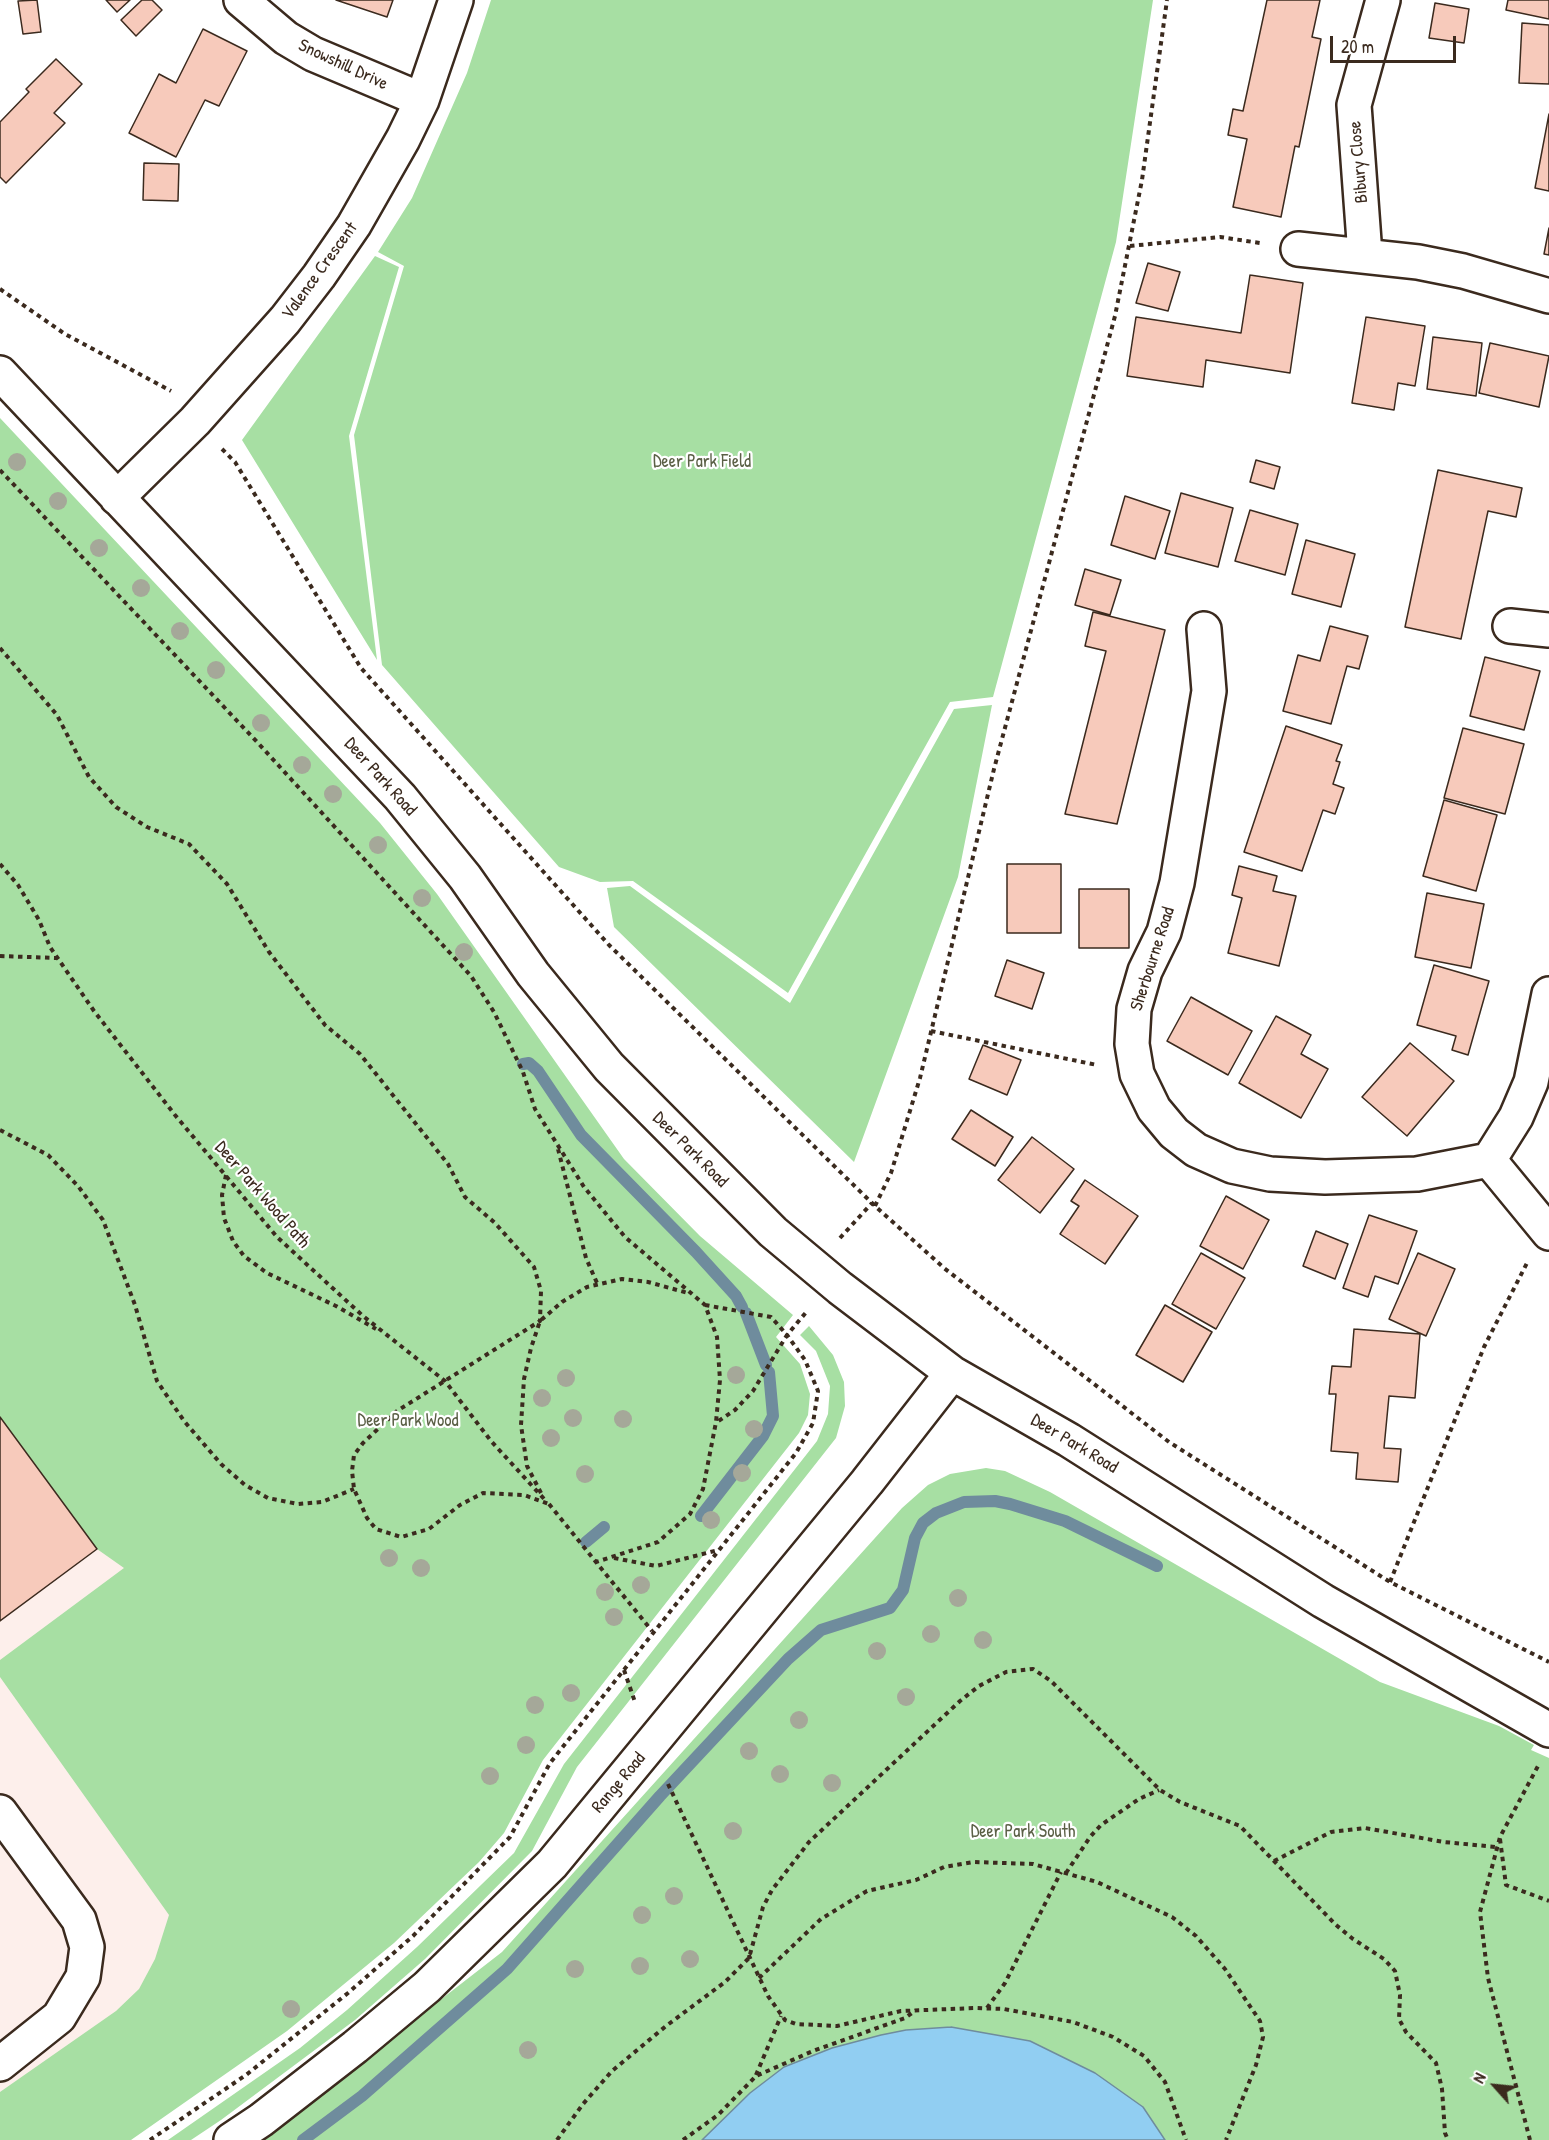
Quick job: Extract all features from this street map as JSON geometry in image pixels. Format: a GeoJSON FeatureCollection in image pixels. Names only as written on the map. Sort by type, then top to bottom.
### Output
{"type":"FeatureCollection","features":[{"type":"Feature","properties":{"kind":"street","name":"Snowshill Drive"},"geometry":{"type":"LineString","coordinates":[[241,0],[279,32],[313,54],[422,100]]}},
{"type":"Feature","properties":{"kind":"street","name":"Valence Crescent"},"geometry":{"type":"LineString","coordinates":[[117,498],[195,421],[285,320],[319,276],[382,177],[422,100],[456,0]]}},
{"type":"Feature","properties":{"kind":"street","name":"Bibury Close"},"geometry":{"type":"LineString","coordinates":[[1365,255],[1354,105],[1383,0]]}},
{"type":"Feature","properties":{"kind":"street"},"geometry":{"type":"LineString","coordinates":[[1298,249],[1365,255],[1463,271],[1549,296]]}},
{"type":"Feature","properties":{"kind":"street","name":"Deer Park Road"},"geometry":{"type":"LineString","coordinates":[[0,373],[400,797],[465,877],[533,974],[609,1067],[773,1232],[952,1372],[1069,1440],[1323,1601],[1549,1730]]}},
{"type":"Feature","properties":{"kind":"street"},"geometry":{"type":"LineString","coordinates":[[1510,626],[1549,630]]}},
{"type":"Feature","properties":{"kind":"street","name":"Sherbourne Road"},"geometry":{"type":"LineString","coordinates":[[1204,629],[1207,702],[1177,883],[1164,932],[1145,971],[1134,1009],[1132,1044],[1137,1074],[1154,1109],[1174,1133],[1196,1150],[1232,1166],[1270,1174],[1372,1176],[1417,1174],[1489,1160]]}},
{"type":"Feature","properties":{"kind":"street"},"geometry":{"type":"LineString","coordinates":[[1547,1230],[1489,1160],[1516,1117],[1531,1082],[1549,994]]}},
{"type":"Feature","properties":{"kind":"street","name":"Range Road"},"geometry":{"type":"LineString","coordinates":[[231,2140],[355,2047],[451,1965],[552,1864],[859,1491],[952,1372]]}},
{"type":"Feature","properties":{"kind":"street"},"geometry":{"type":"LineString","coordinates":[[0,1812],[79,1920],[87,1947],[83,1977],[59,2017],[0,2064]]}},
{"type":"Feature","properties":{"kind":"path"},"geometry":{"type":"LineString","coordinates":[[716,1422],[735,1410],[753,1391],[787,1335],[827,1287],[818,1262],[874,1205],[891,1173],[920,1078],[997,758],[1115,316],[1142,180],[1167,0]]}},
{"type":"Feature","properties":{"kind":"path"},"geometry":{"type":"LineString","coordinates":[[1130,246],[1220,237],[1298,249]]}},
{"type":"Feature","properties":{"kind":"path"},"geometry":{"type":"LineString","coordinates":[[0,289],[65,334],[168,387],[195,421],[235,462],[361,668],[609,945],[874,1205],[944,1268],[1169,1442],[1390,1582],[1549,1662]]}},
{"type":"Feature","properties":{"kind":"path"},"geometry":{"type":"LineString","coordinates":[[0,470],[258,743],[471,976],[494,1012],[523,1072],[534,1109],[584,1187],[625,1237],[705,1305],[717,1337],[720,1380],[716,1422],[705,1482],[690,1514],[658,1542],[596,1562]]}},
{"type":"Feature","properties":{"kind":"path"},"geometry":{"type":"LineString","coordinates":[[0,648],[57,715],[89,777],[116,807],[147,827],[189,844],[227,884],[269,952],[325,1025],[360,1054],[441,1154],[465,1197],[495,1223],[534,1268],[541,1291],[540,1321],[524,1379],[521,1425],[527,1466],[549,1504],[652,1631]]}},
{"type":"Feature","properties":{"kind":"path","name":"Deer Park Wood Path"},"geometry":{"type":"LineString","coordinates":[[0,864],[18,885],[34,911],[57,958],[122,1047],[276,1237],[387,1336],[445,1381],[491,1441],[549,1504]]}},
{"type":"Feature","properties":{"kind":"path"},"geometry":{"type":"LineString","coordinates":[[0,956],[57,958]]}},
{"type":"Feature","properties":{"kind":"path"},"geometry":{"type":"LineString","coordinates":[[931,1030],[1137,1074]]}},
{"type":"Feature","properties":{"kind":"path"},"geometry":{"type":"LineString","coordinates":[[0,1130],[48,1155],[78,1186],[103,1220],[135,1305],[157,1382],[184,1421],[221,1464],[245,1485],[268,1498],[298,1504],[322,1502],[354,1489]]}},
{"type":"Feature","properties":{"kind":"path"},"geometry":{"type":"LineString","coordinates":[[558,1147],[586,1258],[597,1283]]}},
{"type":"Feature","properties":{"kind":"path"},"geometry":{"type":"LineString","coordinates":[[226,1175],[222,1195],[224,1218],[232,1241],[244,1256],[267,1273],[336,1306],[387,1336]]}},
{"type":"Feature","properties":{"kind":"path"},"geometry":{"type":"LineString","coordinates":[[1390,1582],[1484,1347],[1547,1230]]}},
{"type":"Feature","properties":{"kind":"path"},"geometry":{"type":"LineString","coordinates":[[549,1504],[524,1494],[483,1493],[460,1505],[429,1529],[401,1537],[376,1529],[360,1506],[354,1489],[352,1471],[354,1455],[363,1443],[397,1411],[540,1321],[562,1302],[597,1283],[622,1279],[648,1282],[692,1294]]}},
{"type":"Feature","properties":{"kind":"path"},"geometry":{"type":"LineString","coordinates":[[150,2140],[246,2075],[348,1994],[414,1936],[482,1869],[510,1838],[550,1763],[652,1631],[796,1453],[813,1423],[818,1391],[805,1360],[771,1317],[705,1305]]}},
{"type":"Feature","properties":{"kind":"path"},"geometry":{"type":"LineString","coordinates":[[613,1558],[656,1566],[718,1550]]}},
{"type":"Feature","properties":{"kind":"path"},"geometry":{"type":"LineString","coordinates":[[624,1669],[650,1746],[749,1958],[781,2016],[796,2024],[837,2026],[916,2010],[986,2008],[1025,2012],[1073,2022],[1129,2046],[1144,2056],[1165,2082],[1175,2104],[1186,2140]]}},
{"type":"Feature","properties":{"kind":"path"},"geometry":{"type":"LineString","coordinates":[[557,2140],[583,2104],[612,2071],[666,2026],[725,1982],[749,1958],[764,1907],[772,1890],[809,1842],[979,1686],[1006,1672],[1039,1670],[1160,1790],[1180,1802],[1240,1827],[1336,1925],[1384,1959],[1395,1971],[1400,1995],[1399,2019],[1406,2032],[1436,2063],[1448,2140]]}},
{"type":"Feature","properties":{"kind":"path"},"geometry":{"type":"LineString","coordinates":[[1530,2140],[1488,1978],[1480,1912],[1496,1847],[1538,1764]]}},
{"type":"Feature","properties":{"kind":"path"},"geometry":{"type":"LineString","coordinates":[[986,2008],[1005,1983],[1064,1873],[1090,1837],[1101,1825],[1139,1799],[1160,1790]]}},
{"type":"Feature","properties":{"kind":"path"},"geometry":{"type":"LineString","coordinates":[[1274,1861],[1331,1832],[1365,1828],[1444,1842],[1496,1847]]}},
{"type":"Feature","properties":{"kind":"path"},"geometry":{"type":"LineString","coordinates":[[1500,1837],[1506,1885],[1549,1901]]}},
{"type":"Feature","properties":{"kind":"path"},"geometry":{"type":"LineString","coordinates":[[759,1978],[821,1919],[867,1891],[916,1880],[944,1867],[973,1862],[1033,1864],[1097,1882],[1172,1917],[1196,1936],[1225,1969],[1260,2021],[1263,2037],[1256,2065],[1226,2140]]}},
{"type":"Feature","properties":{"kind":"path"},"geometry":{"type":"LineString","coordinates":[[756,2076],[813,2051],[905,2018],[916,2010]]}},
{"type":"Feature","properties":{"kind":"path"},"geometry":{"type":"LineString","coordinates":[[683,2140],[718,2115],[756,2076],[781,2016]]}},
{"type":"Feature","properties":{"kind":"shaded area"},"geometry":{"type":"Polygon","coordinates":[[[0,1337],[69,1455],[160,1639],[171,1957],[22,2140],[0,2140],[0,1337]]]}},
{"type":"Feature","properties":{"kind":"green space","name":"Deer Park Field"},"geometry":{"type":"Polygon","coordinates":[[[491,0],[1153,0],[1116,242],[993,697],[950,702],[788,993],[633,881],[600,882],[559,867],[382,665],[354,435],[404,266],[378,252],[412,198],[467,73],[491,0]]]}},
{"type":"Feature","properties":{"kind":"green space"},"geometry":{"type":"Polygon","coordinates":[[[375,256],[399,267],[349,436],[377,660],[242,440],[375,256]]]}},
{"type":"Feature","properties":{"kind":"green space","name":"Deer Park Wood"},"geometry":{"type":"Polygon","coordinates":[[[0,418],[380,823],[437,894],[624,1159],[700,1236],[793,1315],[776,1337],[800,1364],[810,1394],[808,1415],[799,1433],[543,1760],[504,1833],[479,1862],[394,1943],[287,2031],[131,2140],[0,2140],[0,2092],[116,2011],[139,1989],[155,1959],[169,1915],[0,1677],[0,1660],[124,1568],[97,1549],[0,1417],[0,418]]]}},
{"type":"Feature","properties":{"kind":"green space"},"geometry":{"type":"Polygon","coordinates":[[[992,705],[958,877],[854,1162],[614,927],[607,888],[630,886],[790,1003],[954,709],[992,705]]]}},
{"type":"Feature","properties":{"kind":"green space"},"geometry":{"type":"Polygon","coordinates":[[[809,1326],[833,1355],[844,1382],[845,1406],[836,1438],[577,1767],[532,1851],[425,1959],[355,2020],[191,2140],[168,2140],[300,2048],[347,2010],[417,1947],[514,1853],[564,1764],[817,1441],[828,1414],[830,1386],[816,1351],[800,1335],[809,1326]]]}},
{"type":"Feature","properties":{"kind":"green space","name":"Deer Park South"},"geometry":{"type":"Polygon","coordinates":[[[986,1468],[1005,1471],[1050,1492],[1380,1682],[1499,1726],[1534,1745],[1531,1750],[1549,1758],[1549,2140],[260,2140],[502,1952],[902,1508],[928,1485],[950,1474],[986,1468]]]}},
{"type":"Feature","properties":{"kind":"water"},"geometry":{"type":"Polygon","coordinates":[[[951,2027],[1030,2041],[1095,2073],[1143,2107],[1165,2140],[702,2140],[750,2093],[784,2067],[832,2048],[881,2035],[906,2030],[951,2027]]]}},
{"type":"Feature","properties":{"kind":"building"},"geometry":{"type":"Polygon","coordinates":[[[37,0],[41,32],[23,34],[18,1],[37,0]]]}},
{"type":"Feature","properties":{"kind":"building"},"geometry":{"type":"Polygon","coordinates":[[[106,0],[130,0],[117,12],[106,0]]]}},
{"type":"Feature","properties":{"kind":"building"},"geometry":{"type":"Polygon","coordinates":[[[142,0],[152,0],[162,10],[136,36],[121,20],[142,0]]]}},
{"type":"Feature","properties":{"kind":"building"},"geometry":{"type":"Polygon","coordinates":[[[336,0],[393,0],[387,17],[336,0]]]}},
{"type":"Feature","properties":{"kind":"building"},"geometry":{"type":"Polygon","coordinates":[[[1267,0],[1320,0],[1312,37],[1321,39],[1299,147],[1295,146],[1281,217],[1233,207],[1247,139],[1228,135],[1233,109],[1243,111],[1267,0]]]}},
{"type":"Feature","properties":{"kind":"building"},"geometry":{"type":"Polygon","coordinates":[[[1508,0],[1549,0],[1549,19],[1506,10],[1508,0]]]}},
{"type":"Feature","properties":{"kind":"building"},"geometry":{"type":"Polygon","coordinates":[[[1435,3],[1469,9],[1464,43],[1429,38],[1435,3]]]}},
{"type":"Feature","properties":{"kind":"building"},"geometry":{"type":"Polygon","coordinates":[[[1522,23],[1549,25],[1549,84],[1519,83],[1522,23]]]}},
{"type":"Feature","properties":{"kind":"building"},"geometry":{"type":"Polygon","coordinates":[[[203,29],[247,51],[219,106],[205,100],[176,157],[129,133],[159,74],[176,83],[203,29]]]}},
{"type":"Feature","properties":{"kind":"building"},"geometry":{"type":"Polygon","coordinates":[[[56,59],[82,84],[54,113],[65,123],[6,183],[0,177],[0,122],[29,92],[26,89],[56,59]]]}},
{"type":"Feature","properties":{"kind":"building"},"geometry":{"type":"Polygon","coordinates":[[[1549,114],[1549,191],[1535,188],[1549,114]]]}},
{"type":"Feature","properties":{"kind":"building"},"geometry":{"type":"Polygon","coordinates":[[[144,163],[179,164],[178,201],[143,200],[144,163]]]}},
{"type":"Feature","properties":{"kind":"building"},"geometry":{"type":"Polygon","coordinates":[[[1549,228],[1549,255],[1544,254],[1549,228]]]}},
{"type":"Feature","properties":{"kind":"building"},"geometry":{"type":"Polygon","coordinates":[[[1148,263],[1180,272],[1168,311],[1136,303],[1148,263]]]}},
{"type":"Feature","properties":{"kind":"building"},"geometry":{"type":"Polygon","coordinates":[[[1250,275],[1303,283],[1290,373],[1206,360],[1203,387],[1127,376],[1136,317],[1241,333],[1250,275]]]}},
{"type":"Feature","properties":{"kind":"building"},"geometry":{"type":"Polygon","coordinates":[[[1366,317],[1425,326],[1415,386],[1398,383],[1394,410],[1352,403],[1366,317]]]}},
{"type":"Feature","properties":{"kind":"building"},"geometry":{"type":"Polygon","coordinates":[[[1433,337],[1482,343],[1476,396],[1427,389],[1433,337]]]}},
{"type":"Feature","properties":{"kind":"building"},"geometry":{"type":"Polygon","coordinates":[[[1490,343],[1549,356],[1539,407],[1479,393],[1490,343]]]}},
{"type":"Feature","properties":{"kind":"building"},"geometry":{"type":"Polygon","coordinates":[[[1256,460],[1280,467],[1274,489],[1250,482],[1256,460]]]}},
{"type":"Feature","properties":{"kind":"building"},"geometry":{"type":"Polygon","coordinates":[[[1438,470],[1522,488],[1516,517],[1488,511],[1461,639],[1405,627],[1438,470]]]}},
{"type":"Feature","properties":{"kind":"building"},"geometry":{"type":"Polygon","coordinates":[[[1181,493],[1233,508],[1218,567],[1165,553],[1181,493]]]}},
{"type":"Feature","properties":{"kind":"building"},"geometry":{"type":"Polygon","coordinates":[[[1125,496],[1170,511],[1155,559],[1111,545],[1125,496]]]}},
{"type":"Feature","properties":{"kind":"building"},"geometry":{"type":"Polygon","coordinates":[[[1250,510],[1298,524],[1285,575],[1235,561],[1250,510]]]}},
{"type":"Feature","properties":{"kind":"building"},"geometry":{"type":"Polygon","coordinates":[[[1306,540],[1355,554],[1341,607],[1292,594],[1306,540]]]}},
{"type":"Feature","properties":{"kind":"building"},"geometry":{"type":"Polygon","coordinates":[[[1085,569],[1121,580],[1110,615],[1075,605],[1085,569]]]}},
{"type":"Feature","properties":{"kind":"building"},"geometry":{"type":"Polygon","coordinates":[[[1093,612],[1165,630],[1117,824],[1065,814],[1106,651],[1085,646],[1093,612]]]}},
{"type":"Feature","properties":{"kind":"building"},"geometry":{"type":"Polygon","coordinates":[[[1330,626],[1368,636],[1359,669],[1347,666],[1331,724],[1283,711],[1298,655],[1320,661],[1330,626]]]}},
{"type":"Feature","properties":{"kind":"building"},"geometry":{"type":"Polygon","coordinates":[[[1485,657],[1540,671],[1524,730],[1470,716],[1485,657]]]}},
{"type":"Feature","properties":{"kind":"building"},"geometry":{"type":"Polygon","coordinates":[[[1286,726],[1342,745],[1336,761],[1340,762],[1333,784],[1344,788],[1335,814],[1323,810],[1302,871],[1244,852],[1286,726]]]}},
{"type":"Feature","properties":{"kind":"building"},"geometry":{"type":"Polygon","coordinates":[[[1463,728],[1524,744],[1505,814],[1444,798],[1463,728]]]}},
{"type":"Feature","properties":{"kind":"building"},"geometry":{"type":"Polygon","coordinates":[[[1444,800],[1497,815],[1476,891],[1423,876],[1444,800]]]}},
{"type":"Feature","properties":{"kind":"building"},"geometry":{"type":"Polygon","coordinates":[[[1007,864],[1061,864],[1061,933],[1007,933],[1007,864]]]}},
{"type":"Feature","properties":{"kind":"building"},"geometry":{"type":"Polygon","coordinates":[[[1239,866],[1277,876],[1273,891],[1296,896],[1279,966],[1228,953],[1242,898],[1232,895],[1239,866]]]}},
{"type":"Feature","properties":{"kind":"building"},"geometry":{"type":"Polygon","coordinates":[[[1079,889],[1129,889],[1129,948],[1079,948],[1079,889]]]}},
{"type":"Feature","properties":{"kind":"building"},"geometry":{"type":"Polygon","coordinates":[[[1427,893],[1484,904],[1471,968],[1415,957],[1427,893]]]}},
{"type":"Feature","properties":{"kind":"building"},"geometry":{"type":"Polygon","coordinates":[[[1007,960],[1044,973],[1032,1009],[995,996],[1007,960]]]}},
{"type":"Feature","properties":{"kind":"building"},"geometry":{"type":"Polygon","coordinates":[[[1434,965],[1489,981],[1468,1055],[1452,1050],[1456,1036],[1417,1025],[1434,965]]]}},
{"type":"Feature","properties":{"kind":"building"},"geometry":{"type":"Polygon","coordinates":[[[1191,997],[1252,1031],[1228,1075],[1167,1041],[1191,997]]]}},
{"type":"Feature","properties":{"kind":"building"},"geometry":{"type":"Polygon","coordinates":[[[1276,1016],[1311,1035],[1301,1054],[1328,1069],[1301,1118],[1239,1083],[1276,1016]]]}},
{"type":"Feature","properties":{"kind":"building"},"geometry":{"type":"Polygon","coordinates":[[[1410,1043],[1454,1081],[1407,1136],[1362,1097],[1410,1043]]]}},
{"type":"Feature","properties":{"kind":"building"},"geometry":{"type":"Polygon","coordinates":[[[983,1045],[1021,1060],[1007,1095],[969,1079],[983,1045]]]}},
{"type":"Feature","properties":{"kind":"building"},"geometry":{"type":"Polygon","coordinates":[[[971,1110],[1013,1137],[995,1166],[952,1139],[971,1110]]]}},
{"type":"Feature","properties":{"kind":"building"},"geometry":{"type":"Polygon","coordinates":[[[1032,1137],[1074,1169],[1040,1213],[998,1180],[1032,1137]]]}},
{"type":"Feature","properties":{"kind":"building"},"geometry":{"type":"Polygon","coordinates":[[[1085,1180],[1138,1216],[1105,1264],[1060,1234],[1079,1206],[1071,1201],[1085,1180]]]}},
{"type":"Feature","properties":{"kind":"building"},"geometry":{"type":"Polygon","coordinates":[[[1226,1196],[1269,1220],[1243,1269],[1200,1246],[1226,1196]]]}},
{"type":"Feature","properties":{"kind":"building"},"geometry":{"type":"Polygon","coordinates":[[[1369,1215],[1417,1231],[1398,1284],[1375,1276],[1368,1297],[1343,1288],[1369,1215]]]}},
{"type":"Feature","properties":{"kind":"building"},"geometry":{"type":"Polygon","coordinates":[[[1316,1231],[1348,1244],[1335,1279],[1303,1266],[1316,1231]]]}},
{"type":"Feature","properties":{"kind":"building"},"geometry":{"type":"Polygon","coordinates":[[[1201,1253],[1245,1278],[1216,1329],[1172,1304],[1201,1253]]]}},
{"type":"Feature","properties":{"kind":"building"},"geometry":{"type":"Polygon","coordinates":[[[1418,1253],[1455,1269],[1426,1336],[1389,1319],[1418,1253]]]}},
{"type":"Feature","properties":{"kind":"building"},"geometry":{"type":"Polygon","coordinates":[[[1165,1305],[1212,1332],[1183,1382],[1136,1355],[1165,1305]]]}},
{"type":"Feature","properties":{"kind":"building"},"geometry":{"type":"Polygon","coordinates":[[[1354,1329],[1420,1334],[1415,1398],[1389,1396],[1384,1448],[1401,1449],[1398,1482],[1356,1479],[1358,1453],[1331,1451],[1336,1394],[1329,1394],[1332,1366],[1351,1367],[1354,1329]]]}},
{"type":"Feature","properties":{"kind":"building"},"geometry":{"type":"Polygon","coordinates":[[[0,1417],[97,1549],[0,1621],[0,1417]]]}},
{"type":"Feature","properties":{"kind":"waterway"},"geometry":{"type":"LineString","coordinates":[[523,1064],[529,1063],[538,1071],[581,1135],[696,1252],[736,1296],[742,1307]]}},
{"type":"Feature","properties":{"kind":"waterway"},"geometry":{"type":"LineString","coordinates":[[746,1313],[766,1365]]}},
{"type":"Feature","properties":{"kind":"waterway"},"geometry":{"type":"LineString","coordinates":[[701,1516],[763,1436],[773,1416],[769,1372]]}},
{"type":"Feature","properties":{"kind":"waterway"},"geometry":{"type":"LineString","coordinates":[[303,2140],[362,2096],[507,1969],[660,1796],[788,1659],[821,1630],[890,1608],[903,1590],[915,1538],[923,1523],[936,1513],[964,1502],[995,1501],[1010,1504],[1065,1521],[1157,1566]]}},
{"type":"Feature","properties":{"kind":"waterway"},"geometry":{"type":"LineString","coordinates":[[586,1542],[604,1527]]}}]}
